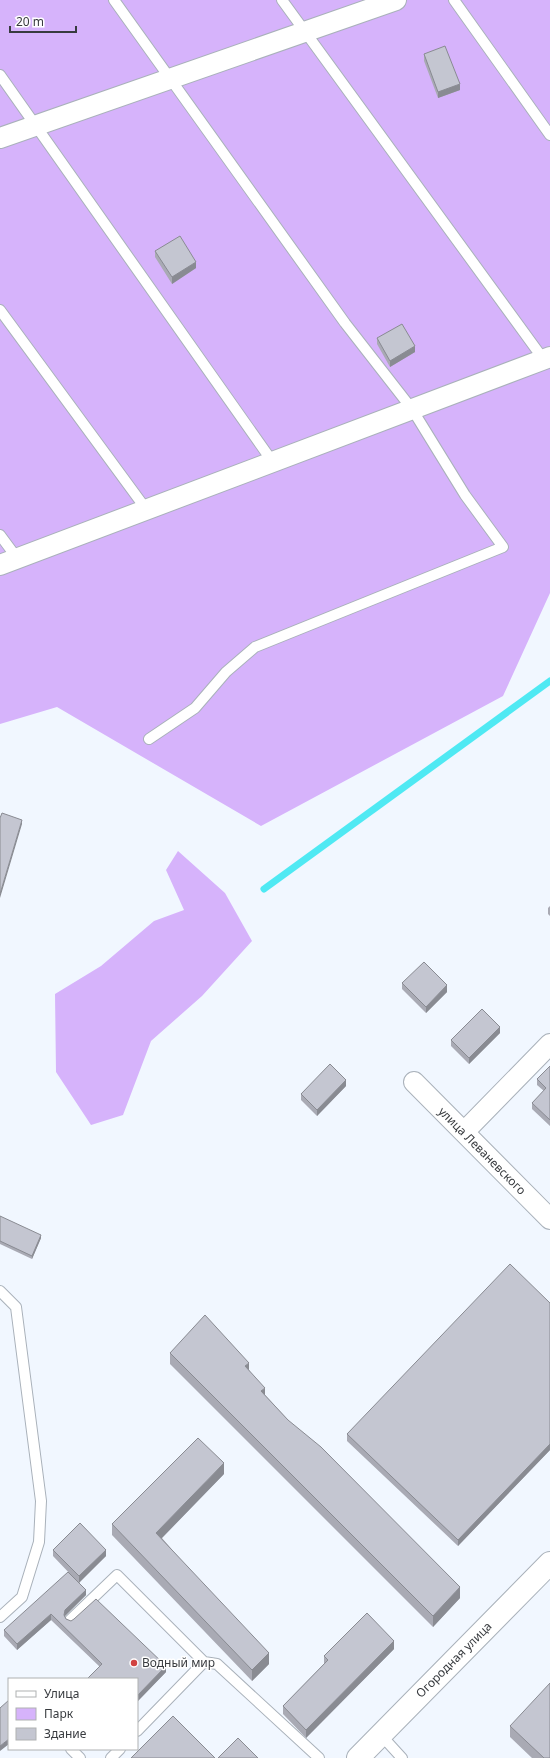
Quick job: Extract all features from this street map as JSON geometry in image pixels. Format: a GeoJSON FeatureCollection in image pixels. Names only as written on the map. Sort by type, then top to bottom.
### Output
{"type":"FeatureCollection","features":[{"type":"Feature","properties":{"kind":"street"},"geometry":{"type":"LineString","coordinates":[[0,138],[396,0]]}},
{"type":"Feature","properties":{"kind":"street"},"geometry":{"type":"LineString","coordinates":[[9,561],[547,358]]}},
{"type":"Feature","properties":{"kind":"street"},"geometry":{"type":"LineString","coordinates":[[464,1132],[550,1044]]}},
{"type":"Feature","properties":{"kind":"street","name":"улица Леваневского"},"geometry":{"type":"LineString","coordinates":[[414,1082],[550,1219]]}},
{"type":"Feature","properties":{"kind":"street","name":"Огородная улица"},"geometry":{"type":"LineString","coordinates":[[358,1758],[550,1563]]}},
{"type":"Feature","properties":{"kind":"lane"},"geometry":{"type":"LineString","coordinates":[[114,0],[345,323],[412,409],[465,495],[503,547],[255,647],[226,672],[195,708],[149,739]]}},
{"type":"Feature","properties":{"kind":"lane"},"geometry":{"type":"LineString","coordinates":[[282,0],[547,358]]}},
{"type":"Feature","properties":{"kind":"lane"},"geometry":{"type":"LineString","coordinates":[[454,0],[550,135]]}},
{"type":"Feature","properties":{"kind":"lane"},"geometry":{"type":"LineString","coordinates":[[0,75],[272,462]]}},
{"type":"Feature","properties":{"kind":"lane"},"geometry":{"type":"LineString","coordinates":[[0,310],[146,510]]}},
{"type":"Feature","properties":{"kind":"lane"},"geometry":{"type":"LineString","coordinates":[[0,535],[9,561]]}},
{"type":"Feature","properties":{"kind":"lane"},"geometry":{"type":"LineString","coordinates":[[0,1291],[16,1307],[41,1501],[39,1542],[22,1597],[0,1617]]}},
{"type":"Feature","properties":{"kind":"lane"},"geometry":{"type":"LineString","coordinates":[[70,1620],[117,1575],[204,1662],[217,1664],[319,1758]]}},
{"type":"Feature","properties":{"kind":"lane"},"geometry":{"type":"LineString","coordinates":[[138,1730],[204,1662]]}},
{"type":"Feature","properties":{"kind":"lane"},"geometry":{"type":"LineString","coordinates":[[381,1735],[402,1758]]}},
{"type":"Feature","properties":{"kind":"lane"},"geometry":{"type":"LineString","coordinates":[[72,1750],[80,1758]]}},
{"type":"Feature","properties":{"kind":"lane"},"geometry":{"type":"LineString","coordinates":[[111,1758],[119,1750]]}},
{"type":"Feature","properties":{"kind":"green space"},"geometry":{"type":"Polygon","coordinates":[[[0,0],[550,0],[550,593],[503,696],[261,826],[57,707],[0,724],[0,0]]]}},
{"type":"Feature","properties":{"kind":"green space"},"geometry":{"type":"Polygon","coordinates":[[[178,851],[225,893],[252,941],[202,996],[151,1041],[123,1115],[91,1125],[56,1072],[55,994],[101,966],[154,921],[184,910],[166,870],[178,851]]]}},
{"type":"Feature","properties":{"kind":"building"},"geometry":{"type":"Polygon","coordinates":[[[445,46],[460,84],[438,92],[424,54],[445,46]]]}},
{"type":"Feature","properties":{"kind":"building"},"geometry":{"type":"Polygon","coordinates":[[[180,236],[196,262],[172,277],[155,251],[180,236]]]}},
{"type":"Feature","properties":{"kind":"building"},"geometry":{"type":"Polygon","coordinates":[[[402,324],[415,346],[390,361],[377,338],[402,324]]]}},
{"type":"Feature","properties":{"kind":"building"},"geometry":{"type":"Polygon","coordinates":[[[2,813],[22,820],[0,894],[0,818],[2,813]]]}},
{"type":"Feature","properties":{"kind":"building"},"geometry":{"type":"Polygon","coordinates":[[[424,962],[447,985],[426,1007],[402,983],[424,962]]]}},
{"type":"Feature","properties":{"kind":"building"},"geometry":{"type":"Polygon","coordinates":[[[482,1009],[500,1027],[469,1058],[451,1040],[482,1009]]]}},
{"type":"Feature","properties":{"kind":"building"},"geometry":{"type":"Polygon","coordinates":[[[330,1064],[346,1080],[317,1110],[301,1094],[330,1064]]]}},
{"type":"Feature","properties":{"kind":"building"},"geometry":{"type":"Polygon","coordinates":[[[550,1066],[550,1120],[532,1103],[546,1088],[537,1079],[550,1066]]]}},
{"type":"Feature","properties":{"kind":"building"},"geometry":{"type":"Polygon","coordinates":[[[0,1216],[41,1235],[32,1256],[0,1241],[0,1216]]]}},
{"type":"Feature","properties":{"kind":"building"},"geometry":{"type":"Polygon","coordinates":[[[510,1264],[550,1303],[550,1444],[458,1540],[347,1434],[510,1264]]]}},
{"type":"Feature","properties":{"kind":"building"},"geometry":{"type":"Polygon","coordinates":[[[205,1315],[249,1363],[245,1366],[265,1388],[261,1391],[288,1420],[321,1447],[460,1587],[433,1616],[170,1353],[205,1315]]]}},
{"type":"Feature","properties":{"kind":"building"},"geometry":{"type":"Polygon","coordinates":[[[198,1438],[224,1463],[156,1533],[269,1653],[252,1670],[112,1524],[198,1438]]]}},
{"type":"Feature","properties":{"kind":"building"},"geometry":{"type":"Polygon","coordinates":[[[80,1523],[106,1550],[79,1576],[53,1550],[80,1523]]]}},
{"type":"Feature","properties":{"kind":"building"},"geometry":{"type":"Polygon","coordinates":[[[68,1572],[86,1590],[65,1610],[64,1615],[66,1619],[71,1621],[74,1619],[96,1599],[166,1666],[138,1695],[138,1678],[88,1678],[102,1664],[51,1614],[17,1644],[4,1630],[68,1572]]]}},
{"type":"Feature","properties":{"kind":"building"},"geometry":{"type":"Polygon","coordinates":[[[367,1613],[394,1641],[306,1730],[283,1706],[328,1660],[324,1656],[367,1613]]]}},
{"type":"Feature","properties":{"kind":"building"},"geometry":{"type":"Polygon","coordinates":[[[550,1683],[550,1758],[544,1758],[510,1726],[550,1683]]]}},
{"type":"Feature","properties":{"kind":"building"},"geometry":{"type":"Polygon","coordinates":[[[8,1701],[8,1740],[0,1746],[0,1708],[8,1701]]]}},
{"type":"Feature","properties":{"kind":"building"},"geometry":{"type":"Polygon","coordinates":[[[173,1716],[215,1758],[131,1758],[173,1716]]]}},
{"type":"Feature","properties":{"kind":"building"},"geometry":{"type":"Polygon","coordinates":[[[238,1738],[258,1758],[218,1758],[238,1738]]]}},
{"type":"Feature","properties":{"kind":"waterway"},"geometry":{"type":"LineString","coordinates":[[264,889],[550,681]]}},
{"type":"Feature","properties":{"kind":"place","name":"Водный мир"},"geometry":{"type":"Point","coordinates":[134,1663]}}]}
